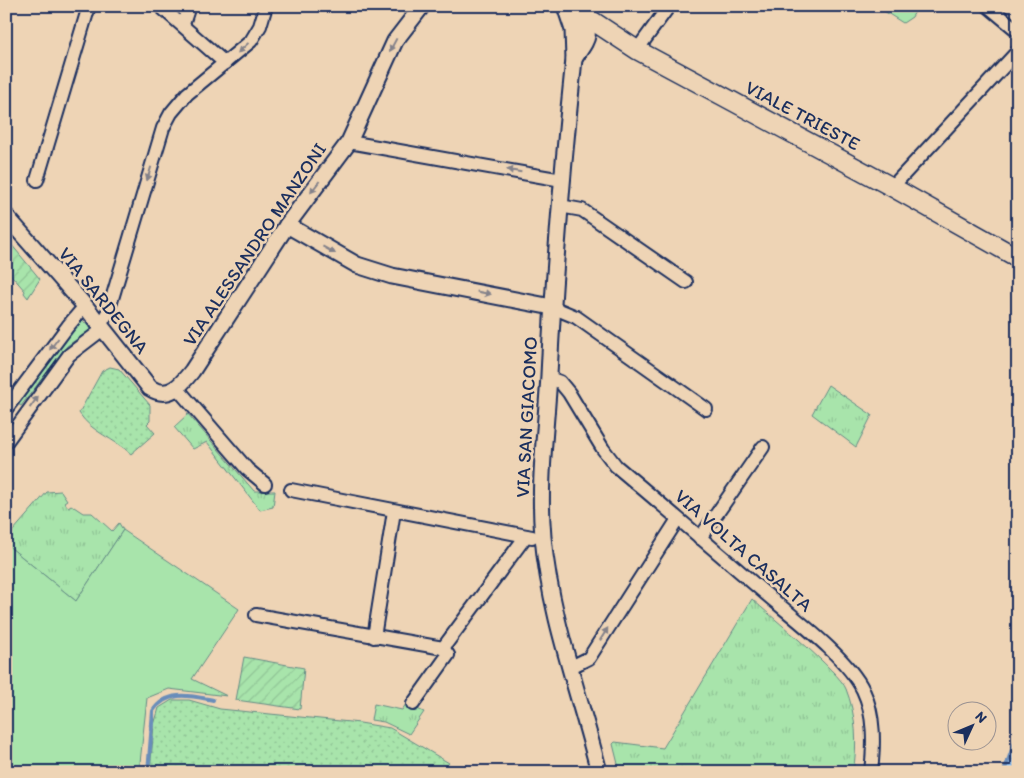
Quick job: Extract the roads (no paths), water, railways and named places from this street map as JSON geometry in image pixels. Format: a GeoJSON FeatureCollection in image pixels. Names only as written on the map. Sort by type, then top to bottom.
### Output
{"type":"FeatureCollection","features":[{"type":"Feature","properties":{"kind":"main road","name":"VIALE TRIESTE"},"geometry":{"type":"LineString","coordinates":[[574,17],[892,187],[1018,258]]}},
{"type":"Feature","properties":{"kind":"street"},"geometry":{"type":"LineString","coordinates":[[37,180],[88,6]]}},
{"type":"Feature","properties":{"kind":"street"},"geometry":{"type":"LineString","coordinates":[[160,6],[183,24],[225,63]]}},
{"type":"Feature","properties":{"kind":"street"},"geometry":{"type":"LineString","coordinates":[[183,24],[189,6]]}},
{"type":"Feature","properties":{"kind":"street"},"geometry":{"type":"LineString","coordinates":[[6,442],[69,355],[101,327],[108,312],[163,128],[171,113],[187,94],[251,41],[260,26],[266,6]]}},
{"type":"Feature","properties":{"kind":"street","name":"VIA ALESSANDRO MANZONI"},"geometry":{"type":"LineString","coordinates":[[178,389],[287,225],[349,142],[395,42],[422,6]]}},
{"type":"Feature","properties":{"kind":"street","name":"VIA SAN GIACOMO"},"geometry":{"type":"LineString","coordinates":[[565,6],[574,17],[588,25],[587,39],[574,59]]}},
{"type":"Feature","properties":{"kind":"street"},"geometry":{"type":"LineString","coordinates":[[636,50],[669,6]]}},
{"type":"Feature","properties":{"kind":"street"},"geometry":{"type":"LineString","coordinates":[[988,6],[1018,31]]}},
{"type":"Feature","properties":{"kind":"street","name":"VIA SAN GIACOMO"},"geometry":{"type":"LineString","coordinates":[[574,17],[574,59],[562,180],[541,457],[543,539],[557,614],[600,772]]}},
{"type":"Feature","properties":{"kind":"street"},"geometry":{"type":"LineString","coordinates":[[587,39],[596,37],[618,39]]}},
{"type":"Feature","properties":{"kind":"street"},"geometry":{"type":"LineString","coordinates":[[892,187],[1018,51]]}},
{"type":"Feature","properties":{"kind":"street"},"geometry":{"type":"LineString","coordinates":[[349,142],[562,180]]}},
{"type":"Feature","properties":{"kind":"street"},"geometry":{"type":"LineString","coordinates":[[560,206],[582,210],[686,282]]}},
{"type":"Feature","properties":{"kind":"street","name":"VIA SARDEGNA"},"geometry":{"type":"LineString","coordinates":[[6,216],[85,306],[150,388],[157,392],[165,393],[178,389]]}},
{"type":"Feature","properties":{"kind":"street"},"geometry":{"type":"LineString","coordinates":[[287,225],[357,265],[392,276],[552,307],[576,317],[706,410]]}},
{"type":"Feature","properties":{"kind":"street"},"geometry":{"type":"LineString","coordinates":[[19,422],[6,410],[85,306]]}},
{"type":"Feature","properties":{"kind":"street","name":"VIA VOLTA CASALTA"},"geometry":{"type":"LineString","coordinates":[[548,378],[560,382],[569,393],[603,449],[616,466],[799,622],[851,672],[862,689],[869,707],[873,728],[871,772]]}},
{"type":"Feature","properties":{"kind":"street"},"geometry":{"type":"LineString","coordinates":[[178,389],[247,469],[265,484]]}},
{"type":"Feature","properties":{"kind":"street"},"geometry":{"type":"LineString","coordinates":[[700,538],[763,447]]}},
{"type":"Feature","properties":{"kind":"street"},"geometry":{"type":"LineString","coordinates":[[291,490],[543,539]]}},
{"type":"Feature","properties":{"kind":"street"},"geometry":{"type":"LineString","coordinates":[[374,637],[394,511]]}},
{"type":"Feature","properties":{"kind":"street"},"geometry":{"type":"LineString","coordinates":[[571,667],[589,658],[678,519]]}},
{"type":"Feature","properties":{"kind":"street"},"geometry":{"type":"LineString","coordinates":[[443,648],[526,536]]}},
{"type":"Feature","properties":{"kind":"street"},"geometry":{"type":"LineString","coordinates":[[256,615],[443,648],[448,655],[413,704]]}},
{"type":"Feature","properties":{"kind":"water"},"geometry":{"type":"Polygon","coordinates":[[[1018,733],[1018,757],[1012,772],[1004,772],[1018,733]]]}},
{"type":"Feature","properties":{"kind":"waterway"},"geometry":{"type":"LineString","coordinates":[[148,772],[153,711],[159,704],[165,699],[180,696],[213,700]]}},
{"type":"Feature","properties":{"kind":"waterway"},"geometry":{"type":"LineString","coordinates":[[1004,772],[1018,733]]}}]}
